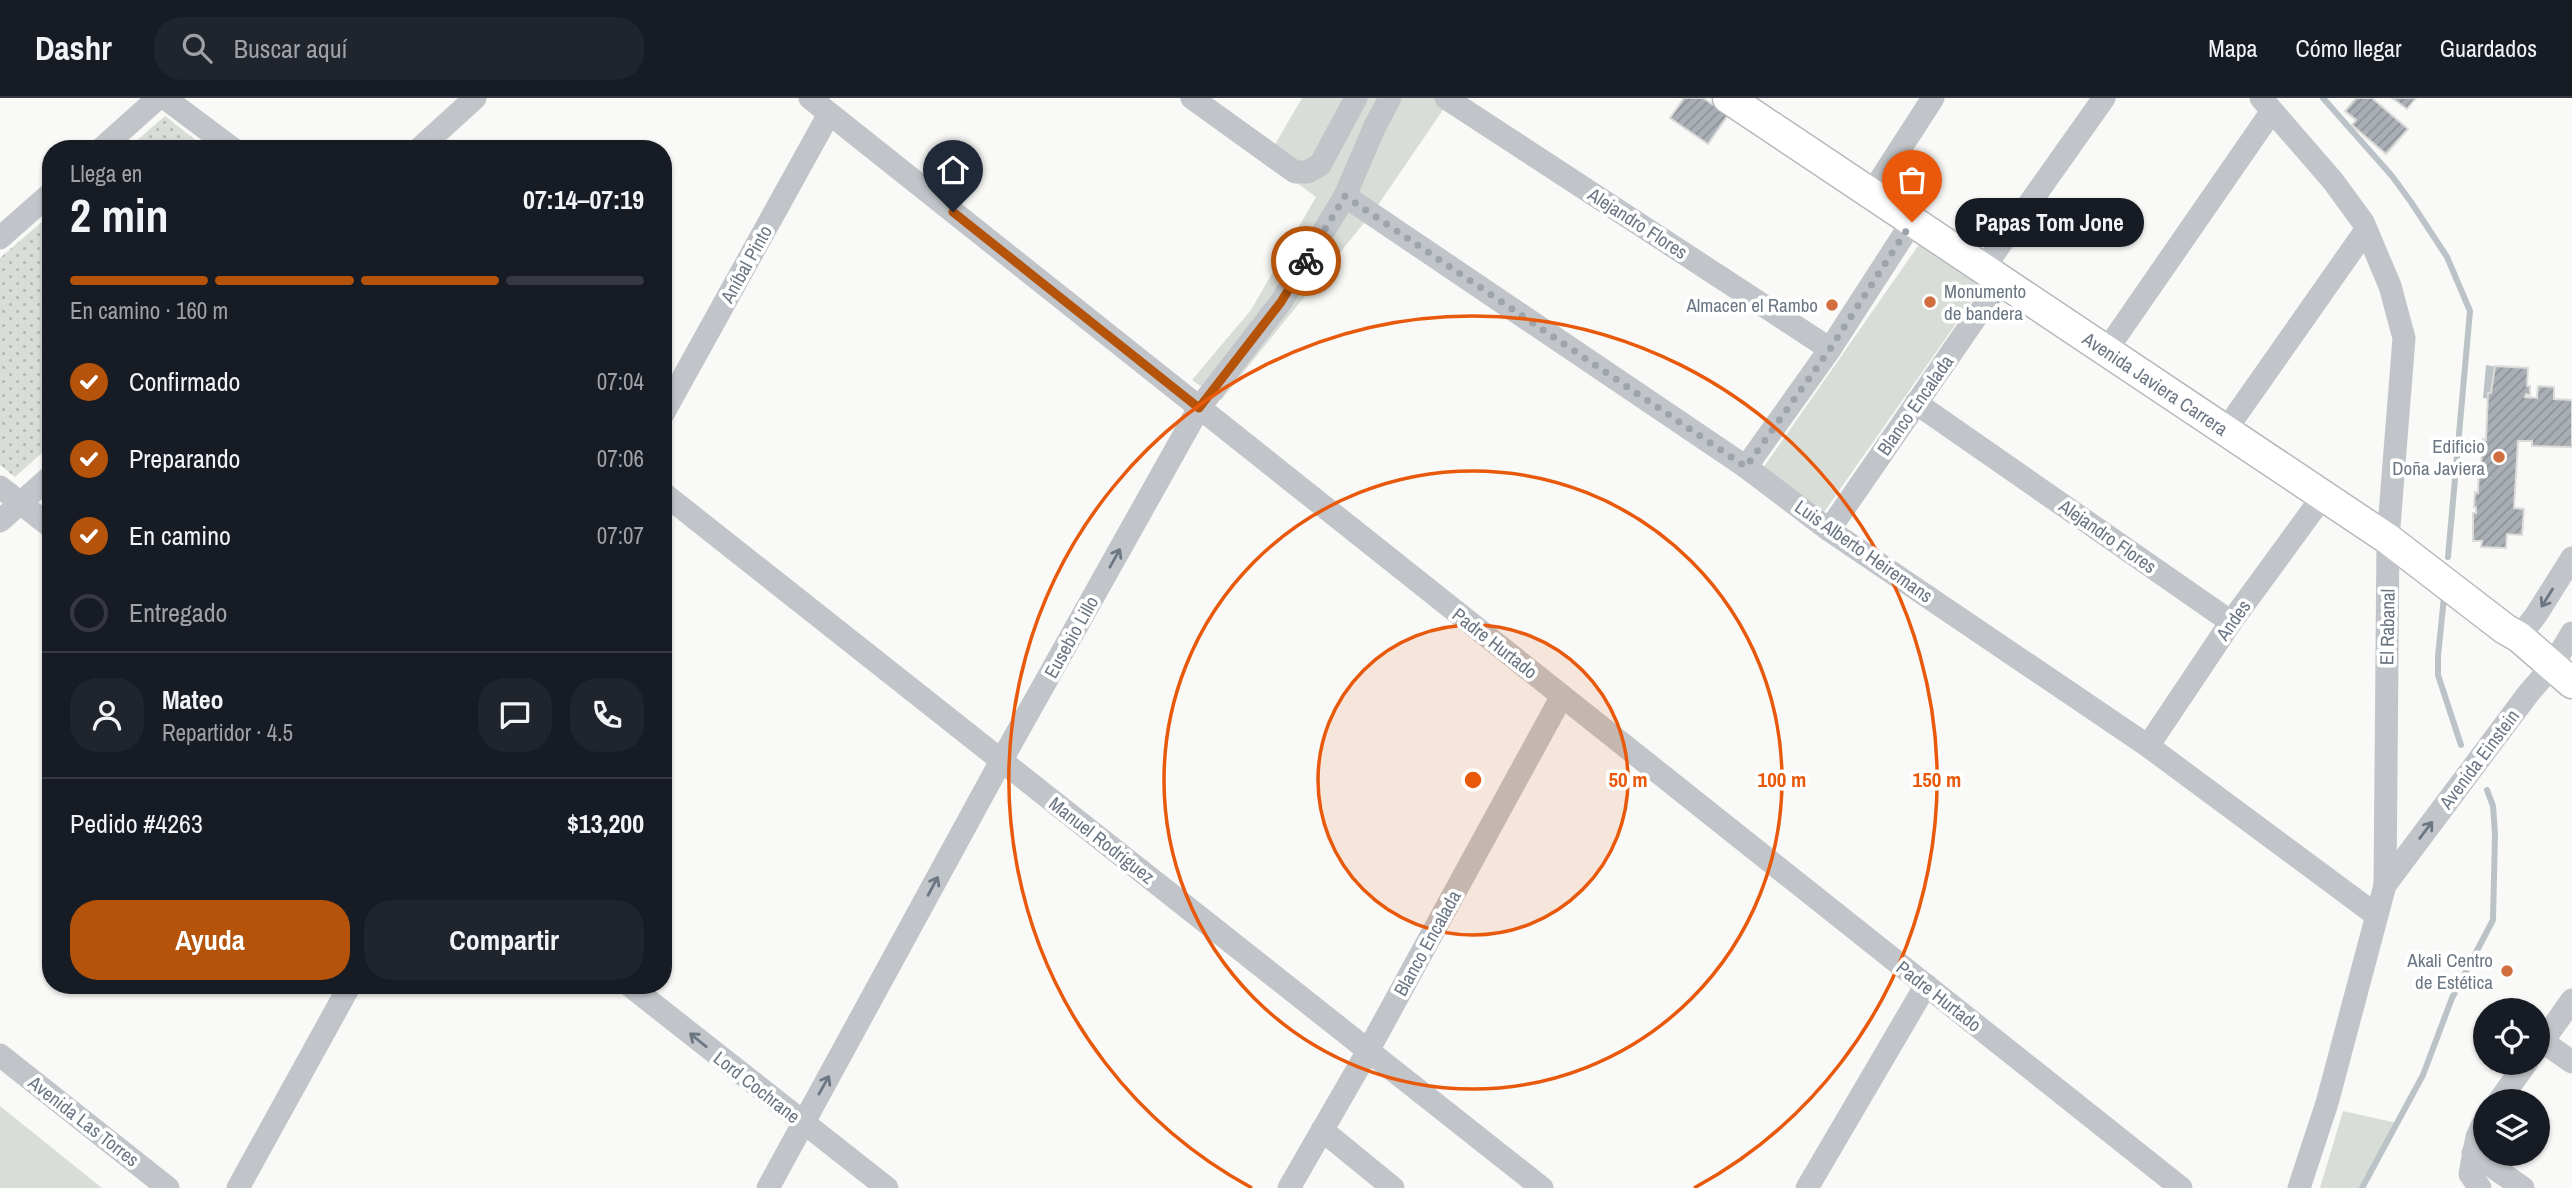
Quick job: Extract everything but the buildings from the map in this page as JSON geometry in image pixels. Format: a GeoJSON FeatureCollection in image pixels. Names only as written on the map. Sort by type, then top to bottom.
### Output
{"type":"FeatureCollection","features":[{"type":"Feature","properties":{"kind":"main road","name":"Avenida Javiera Carrera"},"geometry":{"type":"LineString","coordinates":[[1747,103],[1912,222],[2388,540],[2519,637],[2562,675]]}},
{"type":"Feature","properties":{"kind":"street"},"geometry":{"type":"LineString","coordinates":[[111,140],[158,98]]}},
{"type":"Feature","properties":{"kind":"street"},"geometry":{"type":"LineString","coordinates":[[165,98],[221,140]]}},
{"type":"Feature","properties":{"kind":"street"},"geometry":{"type":"LineString","coordinates":[[429,140],[475,98]]}},
{"type":"Feature","properties":{"kind":"street","name":"Padre Hurtado"},"geometry":{"type":"LineString","coordinates":[[810,98],[2181,1188]]}},
{"type":"Feature","properties":{"kind":"street"},"geometry":{"type":"LineString","coordinates":[[1192,98],[1295,172],[1307,172],[1320,165],[1353,103],[1375,126]]}},
{"type":"Feature","properties":{"kind":"street","name":"Eusebio Lillo"},"geometry":{"type":"LineString","coordinates":[[768,1188],[1199,408],[1281,302],[1345,196],[1390,98]]}},
{"type":"Feature","properties":{"kind":"street","name":"Alejandro Flores"},"geometry":{"type":"LineString","coordinates":[[1446,98],[1830,349]]}},
{"type":"Feature","properties":{"kind":"street"},"geometry":{"type":"LineString","coordinates":[[1871,194],[1933,98]]}},
{"type":"Feature","properties":{"kind":"street","name":"Blanco Encalada"},"geometry":{"type":"LineString","coordinates":[[1829,530],[1916,403],[1992,275],[2104,98]]}},
{"type":"Feature","properties":{"kind":"street"},"geometry":{"type":"LineString","coordinates":[[2106,351],[2267,104]]}},
{"type":"Feature","properties":{"kind":"street","name":"El Rabanal"},"geometry":{"type":"LineString","coordinates":[[2267,104],[2333,181],[2366,230],[2390,286],[2404,338],[2388,540],[2385,885],[2327,1103],[2299,1188]]}},
{"type":"Feature","properties":{"kind":"street","name":"Aníbal Pinto"},"geometry":{"type":"LineString","coordinates":[[672,398],[829,114]]}},
{"type":"Feature","properties":{"kind":"street","name":"Luis Alberto Heiremans"},"geometry":{"type":"LineString","coordinates":[[1345,196],[1746,467],[1829,530],[2148,746],[2376,915]]}},
{"type":"Feature","properties":{"kind":"street"},"geometry":{"type":"LineString","coordinates":[[0,238],[42,201]]}},
{"type":"Feature","properties":{"kind":"street"},"geometry":{"type":"LineString","coordinates":[[1746,467],[1830,349],[1912,222]]}},
{"type":"Feature","properties":{"kind":"street"},"geometry":{"type":"LineString","coordinates":[[2225,431],[2366,230]]}},
{"type":"Feature","properties":{"kind":"street","name":"Alejandro Flores"},"geometry":{"type":"LineString","coordinates":[[1916,403],[2231,621]]}},
{"type":"Feature","properties":{"kind":"street"},"geometry":{"type":"LineString","coordinates":[[0,522],[42,484]]}},
{"type":"Feature","properties":{"kind":"street"},"geometry":{"type":"LineString","coordinates":[[0,487],[42,520]]}},
{"type":"Feature","properties":{"kind":"street","name":"Andes"},"geometry":{"type":"LineString","coordinates":[[2148,746],[2231,621],[2323,496]]}},
{"type":"Feature","properties":{"kind":"street","name":"Manuel Rodríguez"},"geometry":{"type":"LineString","coordinates":[[672,500],[1542,1188]]}},
{"type":"Feature","properties":{"kind":"street"},"geometry":{"type":"LineString","coordinates":[[2519,637],[2572,558]]}},
{"type":"Feature","properties":{"kind":"street","name":"Avenida Einstein"},"geometry":{"type":"LineString","coordinates":[[2385,885],[2528,694],[2562,675],[2572,633]]}},
{"type":"Feature","properties":{"kind":"street","name":"Blanco Encalada"},"geometry":{"type":"LineString","coordinates":[[1289,1188],[1368,1051],[1562,696]]}},
{"type":"Feature","properties":{"kind":"street"},"geometry":{"type":"LineString","coordinates":[[1807,1188],[1926,985]]}},
{"type":"Feature","properties":{"kind":"street"},"geometry":{"type":"LineString","coordinates":[[238,1188],[345,994]]}},
{"type":"Feature","properties":{"kind":"street","name":"Lord Cochrane"},"geometry":{"type":"LineString","coordinates":[[640,994],[887,1188]]}},
{"type":"Feature","properties":{"kind":"street"},"geometry":{"type":"LineString","coordinates":[[2550,1030],[2572,1000]]}},
{"type":"Feature","properties":{"kind":"street"},"geometry":{"type":"LineString","coordinates":[[2550,1050],[2572,1062]]}},
{"type":"Feature","properties":{"kind":"street","name":"Avenida Las Torres"},"geometry":{"type":"LineString","coordinates":[[0,1055],[168,1188]]}},
{"type":"Feature","properties":{"kind":"street"},"geometry":{"type":"LineString","coordinates":[[1322,1130],[1393,1188]]}},
{"type":"Feature","properties":{"kind":"street"},"geometry":{"type":"LineString","coordinates":[[2473,1153],[2470,1174],[2480,1188]]}},
{"type":"Feature","properties":{"kind":"street"},"geometry":{"type":"LineString","coordinates":[[2492,1166],[2523,1188]]}},
{"type":"Feature","properties":{"kind":"shaded area"},"geometry":{"type":"Polygon","coordinates":[[[1302,98],[1451,98],[1376,208],[1221,400],[1192,380],[1251,310],[1316,197],[1266,160],[1302,98]]]}},
{"type":"Feature","properties":{"kind":"shaded area"},"geometry":{"type":"Polygon","coordinates":[[[165,116],[196,140],[137,140],[165,116]]]}},
{"type":"Feature","properties":{"kind":"shaded area"},"geometry":{"type":"Polygon","coordinates":[[[42,222],[42,453],[15,477],[0,465],[0,258],[42,222]]]}},
{"type":"Feature","properties":{"kind":"shaded area"},"geometry":{"type":"Polygon","coordinates":[[[1927,233],[1988,278],[1822,515],[1761,471],[1927,233]]]}},
{"type":"Feature","properties":{"kind":"shaded area"},"geometry":{"type":"Polygon","coordinates":[[[2486,365],[2497,367],[2493,399],[2483,398],[2486,365]]]}},
{"type":"Feature","properties":{"kind":"shaded area"},"geometry":{"type":"Polygon","coordinates":[[[0,1106],[102,1188],[0,1188],[0,1106]]]}},
{"type":"Feature","properties":{"kind":"shaded area"},"geometry":{"type":"Polygon","coordinates":[[[2343,1111],[2397,1123],[2362,1188],[2320,1188],[2343,1111]]]}},
{"type":"Feature","properties":{"kind":"waterway"},"geometry":{"type":"LineString","coordinates":[[2323,98],[2392,176],[2411,202],[2447,257],[2470,311],[2448,557]]}},
{"type":"Feature","properties":{"kind":"waterway"},"geometry":{"type":"LineString","coordinates":[[2444,597],[2438,675],[2461,745]]}},
{"type":"Feature","properties":{"kind":"waterway"},"geometry":{"type":"LineString","coordinates":[[2362,1188],[2423,1075],[2452,998],[2493,920],[2495,834],[2493,806],[2487,790]]}},
{"type":"Feature","properties":{"kind":"way so far"},"geometry":{"type":"LineString","coordinates":[[1306,261],[1345,196],[1746,467],[1830,349],[1912,222]]}},
{"type":"Feature","properties":{"kind":"place","name":"Papas Tom Jone"},"geometry":{"type":"Point","coordinates":[1912,222]}},
{"type":"Feature","properties":{"kind":"place","name":"Monumento de bandera"},"geometry":{"type":"Point","coordinates":[1930,302]}},
{"type":"Feature","properties":{"kind":"place","name":"Almacen el Rambo"},"geometry":{"type":"Point","coordinates":[1832,305]}},
{"type":"Feature","properties":{"kind":"place","name":"Edificio Doña Javiera"},"geometry":{"type":"Point","coordinates":[2499,457]}},
{"type":"Feature","properties":{"kind":"place","name":"Akali Centro de Estética"},"geometry":{"type":"Point","coordinates":[2507,971]}},
{"type":"Feature","properties":{"kind":"route"},"geometry":{"type":"LineString","coordinates":[[953,212],[1199,408],[1281,302],[1306,261]]}}]}
